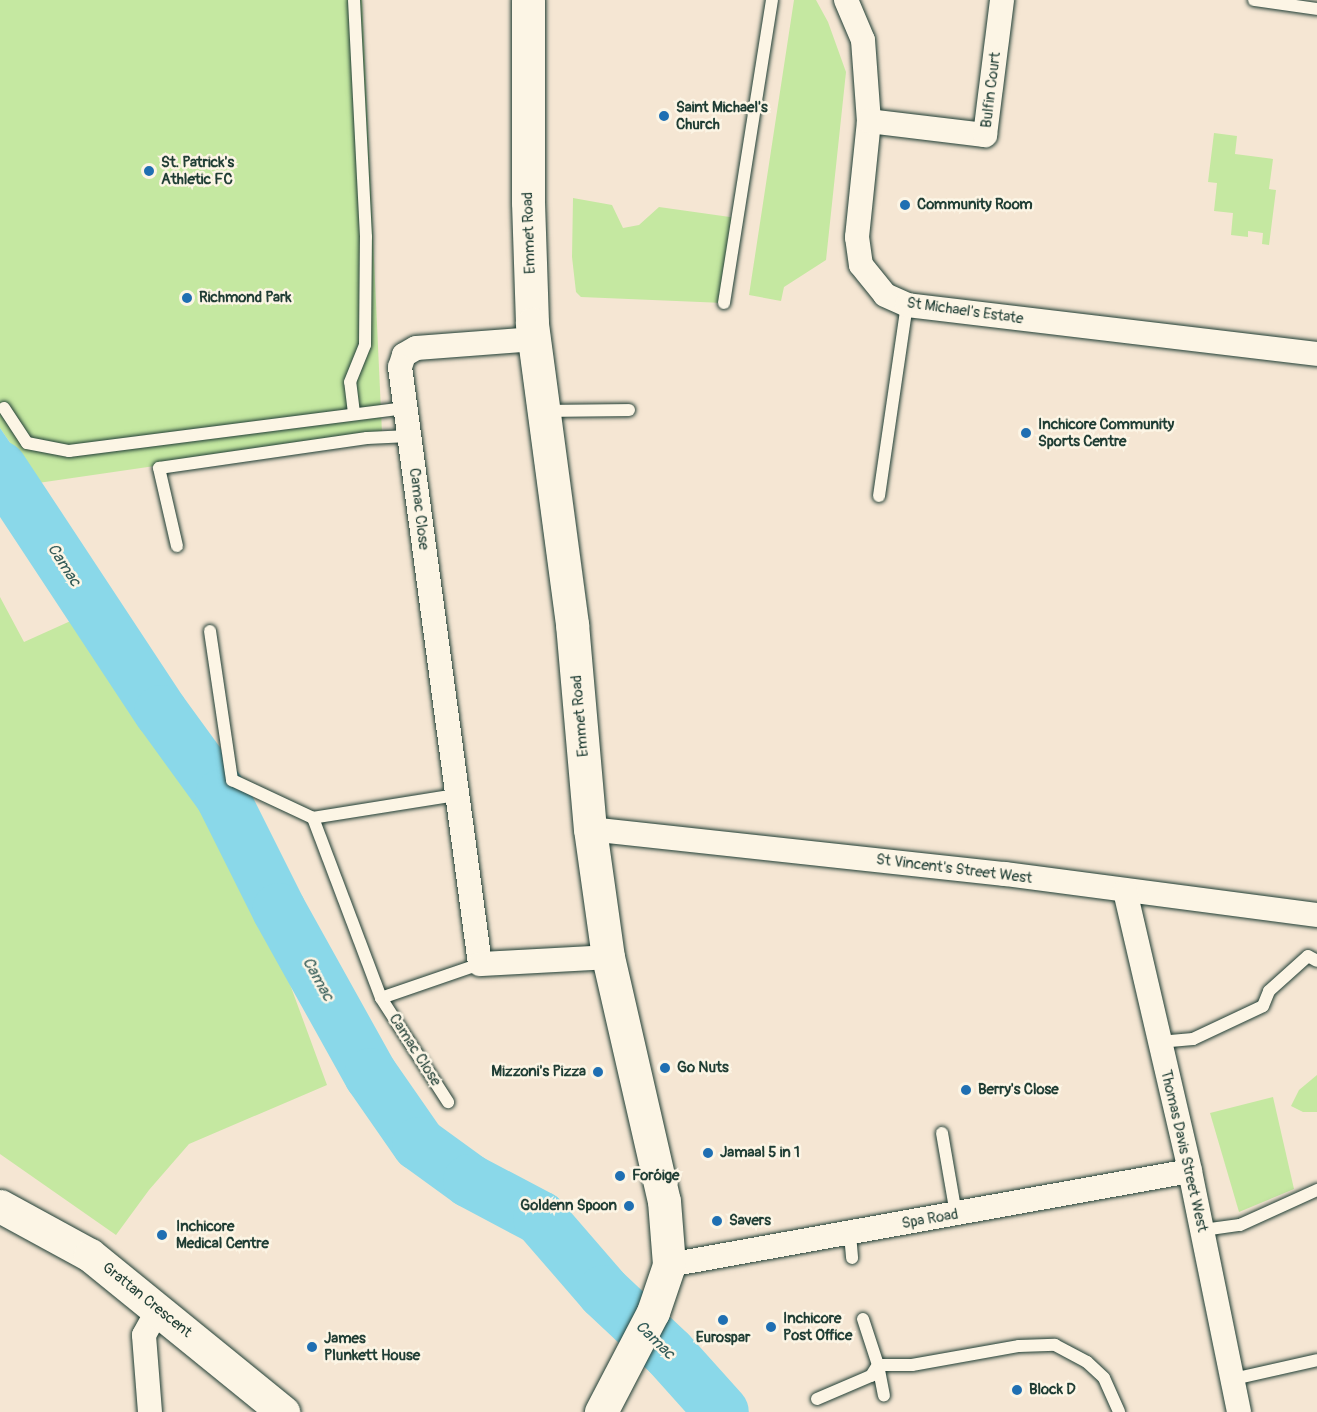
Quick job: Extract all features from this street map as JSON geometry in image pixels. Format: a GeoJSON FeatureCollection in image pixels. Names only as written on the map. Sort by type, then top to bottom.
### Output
{"type":"FeatureCollection","features":[{"type":"Feature","properties":{"kind":"main road","name":"Emmet Road"},"geometry":{"type":"LineString","coordinates":[[528,0],[528,202],[535,339],[572,624],[590,829],[608,957],[664,1201],[669,1265],[646,1326],[601,1412]]}},
{"type":"Feature","properties":{"kind":"main road","name":"Grattan Crescent"},"geometry":{"type":"LineString","coordinates":[[0,1206],[90,1254],[159,1308],[283,1412]]}},
{"type":"Feature","properties":{"kind":"street","name":"St Michael's Estate"},"geometry":{"type":"LineString","coordinates":[[846,0],[863,40],[869,121],[857,237],[861,264],[885,295],[907,305],[1317,354]]}},
{"type":"Feature","properties":{"kind":"street","name":"Bulfin Court"},"geometry":{"type":"LineString","coordinates":[[869,121],[986,135],[1002,0]]}},
{"type":"Feature","properties":{"kind":"street","name":"Camac Close"},"geometry":{"type":"LineString","coordinates":[[535,339],[416,348],[404,355],[400,367],[480,964],[608,957]]}},
{"type":"Feature","properties":{"kind":"street","name":"St Vincent's Street West"},"geometry":{"type":"LineString","coordinates":[[590,829],[1005,874],[1317,915]]}},
{"type":"Feature","properties":{"kind":"street","name":"Thomas Davis Street West"},"geometry":{"type":"LineString","coordinates":[[1125,891],[1203,1230],[1239,1412]]}},
{"type":"Feature","properties":{"kind":"street","name":"Spa Road"},"geometry":{"type":"LineString","coordinates":[[669,1265],[1190,1171]]}},
{"type":"Feature","properties":{"kind":"street"},"geometry":{"type":"LineString","coordinates":[[150,1412],[144,1335],[159,1308]]}},
{"type":"Feature","properties":{"kind":"lane"},"geometry":{"type":"LineString","coordinates":[[354,0],[366,237],[365,345],[350,382],[354,413]]}},
{"type":"Feature","properties":{"kind":"lane"},"geometry":{"type":"LineString","coordinates":[[724,303],[772,0]]}},
{"type":"Feature","properties":{"kind":"lane"},"geometry":{"type":"LineString","coordinates":[[1254,0],[1317,9]]}},
{"type":"Feature","properties":{"kind":"lane"},"geometry":{"type":"LineString","coordinates":[[879,496],[907,305]]}},
{"type":"Feature","properties":{"kind":"lane"},"geometry":{"type":"LineString","coordinates":[[4,408],[27,443],[69,451],[405,408]]}},
{"type":"Feature","properties":{"kind":"lane"},"geometry":{"type":"LineString","coordinates":[[544,411],[629,410]]}},
{"type":"Feature","properties":{"kind":"lane"},"geometry":{"type":"LineString","coordinates":[[177,546],[159,468],[367,438],[409,436]]}},
{"type":"Feature","properties":{"kind":"lane"},"geometry":{"type":"LineString","coordinates":[[210,631],[232,780],[313,818],[456,795]]}},
{"type":"Feature","properties":{"kind":"lane","name":"Camac Close"},"geometry":{"type":"LineString","coordinates":[[313,818],[381,998],[448,1102]]}},
{"type":"Feature","properties":{"kind":"lane"},"geometry":{"type":"LineString","coordinates":[[1159,1042],[1193,1039],[1263,1006],[1269,991],[1308,956],[1317,961]]}},
{"type":"Feature","properties":{"kind":"lane","name":"Camac Close"},"geometry":{"type":"LineString","coordinates":[[381,998],[480,964]]}},
{"type":"Feature","properties":{"kind":"lane"},"geometry":{"type":"LineString","coordinates":[[942,1133],[956,1214]]}},
{"type":"Feature","properties":{"kind":"lane"},"geometry":{"type":"LineString","coordinates":[[1203,1230],[1240,1225],[1317,1190]]}},
{"type":"Feature","properties":{"kind":"lane"},"geometry":{"type":"LineString","coordinates":[[850,1234],[852,1258]]}},
{"type":"Feature","properties":{"kind":"lane"},"geometry":{"type":"LineString","coordinates":[[863,1319],[878,1365],[884,1395]]}},
{"type":"Feature","properties":{"kind":"lane"},"geometry":{"type":"LineString","coordinates":[[878,1365],[912,1365],[1019,1346],[1055,1345],[1087,1362],[1104,1378],[1119,1412]]}},
{"type":"Feature","properties":{"kind":"lane"},"geometry":{"type":"LineString","coordinates":[[1233,1379],[1317,1360]]}},
{"type":"Feature","properties":{"kind":"lane"},"geometry":{"type":"LineString","coordinates":[[817,1399],[871,1376],[878,1365]]}},
{"type":"Feature","properties":{"kind":"green space","name":"St. Patrick's Athletic FC"},"geometry":{"type":"Polygon","coordinates":[[[0,0],[362,0],[382,433],[38,483],[0,428],[0,0]]]}},
{"type":"Feature","properties":{"kind":"green space"},"geometry":{"type":"Polygon","coordinates":[[[794,0],[816,0],[828,22],[846,72],[826,260],[784,287],[781,301],[749,295],[794,0]]]}},
{"type":"Feature","properties":{"kind":"green space"},"geometry":{"type":"Polygon","coordinates":[[[1214,133],[1237,136],[1235,154],[1273,159],[1269,189],[1276,190],[1269,245],[1262,244],[1263,233],[1248,231],[1248,237],[1231,235],[1233,213],[1214,211],[1217,183],[1208,182],[1214,133]]]}},
{"type":"Feature","properties":{"kind":"green space"},"geometry":{"type":"Polygon","coordinates":[[[573,198],[612,205],[623,228],[639,225],[659,207],[737,218],[724,303],[581,297],[576,292],[572,257],[573,198]]]}},
{"type":"Feature","properties":{"kind":"green space"},"geometry":{"type":"Polygon","coordinates":[[[0,597],[24,642],[75,619],[209,818],[277,949],[327,1085],[189,1144],[149,1190],[116,1235],[0,1154],[0,597]]]}},
{"type":"Feature","properties":{"kind":"green space"},"geometry":{"type":"Polygon","coordinates":[[[1317,1075],[1317,1112],[1303,1112],[1291,1106],[1299,1090],[1317,1075]]]}},
{"type":"Feature","properties":{"kind":"green space"},"geometry":{"type":"Polygon","coordinates":[[[1273,1097],[1294,1189],[1239,1212],[1210,1113],[1273,1097]]]}},
{"type":"Feature","properties":{"kind":"water"},"geometry":{"type":"Polygon","coordinates":[[[0,428],[113,593],[75,619],[0,496],[0,428]]]}},
{"type":"Feature","properties":{"kind":"waterway","name":"Camac"},"geometry":{"type":"LineString","coordinates":[[0,468],[161,712],[222,796],[279,910],[371,1075],[419,1144],[470,1181],[540,1218],[604,1292],[669,1353],[722,1412]]}},
{"type":"Feature","properties":{"kind":"place","name":"Saint Michael's Church"},"geometry":{"type":"Point","coordinates":[664,116]}},
{"type":"Feature","properties":{"kind":"place","name":"St. Patrick's Athletic FC"},"geometry":{"type":"Point","coordinates":[149,171]}},
{"type":"Feature","properties":{"kind":"place","name":"Community Room"},"geometry":{"type":"Point","coordinates":[905,205]}},
{"type":"Feature","properties":{"kind":"place","name":"Richmond Park"},"geometry":{"type":"Point","coordinates":[187,298]}},
{"type":"Feature","properties":{"kind":"place","name":"Inchicore Community Sports Centre"},"geometry":{"type":"Point","coordinates":[1026,433]}},
{"type":"Feature","properties":{"kind":"place","name":"Go Nuts"},"geometry":{"type":"Point","coordinates":[665,1068]}},
{"type":"Feature","properties":{"kind":"place","name":"Mizzoni's Pizza"},"geometry":{"type":"Point","coordinates":[598,1072]}},
{"type":"Feature","properties":{"kind":"place","name":"Berry's Close"},"geometry":{"type":"Point","coordinates":[966,1090]}},
{"type":"Feature","properties":{"kind":"place","name":"Jamaal 5 in 1"},"geometry":{"type":"Point","coordinates":[708,1153]}},
{"type":"Feature","properties":{"kind":"place","name":"Foróige"},"geometry":{"type":"Point","coordinates":[620,1176]}},
{"type":"Feature","properties":{"kind":"place","name":"Goldenn Spoon"},"geometry":{"type":"Point","coordinates":[629,1206]}},
{"type":"Feature","properties":{"kind":"place","name":"Savers"},"geometry":{"type":"Point","coordinates":[717,1221]}},
{"type":"Feature","properties":{"kind":"place","name":"Inchicore Medical Centre"},"geometry":{"type":"Point","coordinates":[162,1235]}},
{"type":"Feature","properties":{"kind":"place","name":"Eurospar"},"geometry":{"type":"Point","coordinates":[723,1320]}},
{"type":"Feature","properties":{"kind":"place","name":"Inchicore Post Office"},"geometry":{"type":"Point","coordinates":[771,1327]}},
{"type":"Feature","properties":{"kind":"place","name":"James Plunkett House"},"geometry":{"type":"Point","coordinates":[312,1347]}},
{"type":"Feature","properties":{"kind":"place","name":"Block D"},"geometry":{"type":"Point","coordinates":[1017,1390]}}]}
